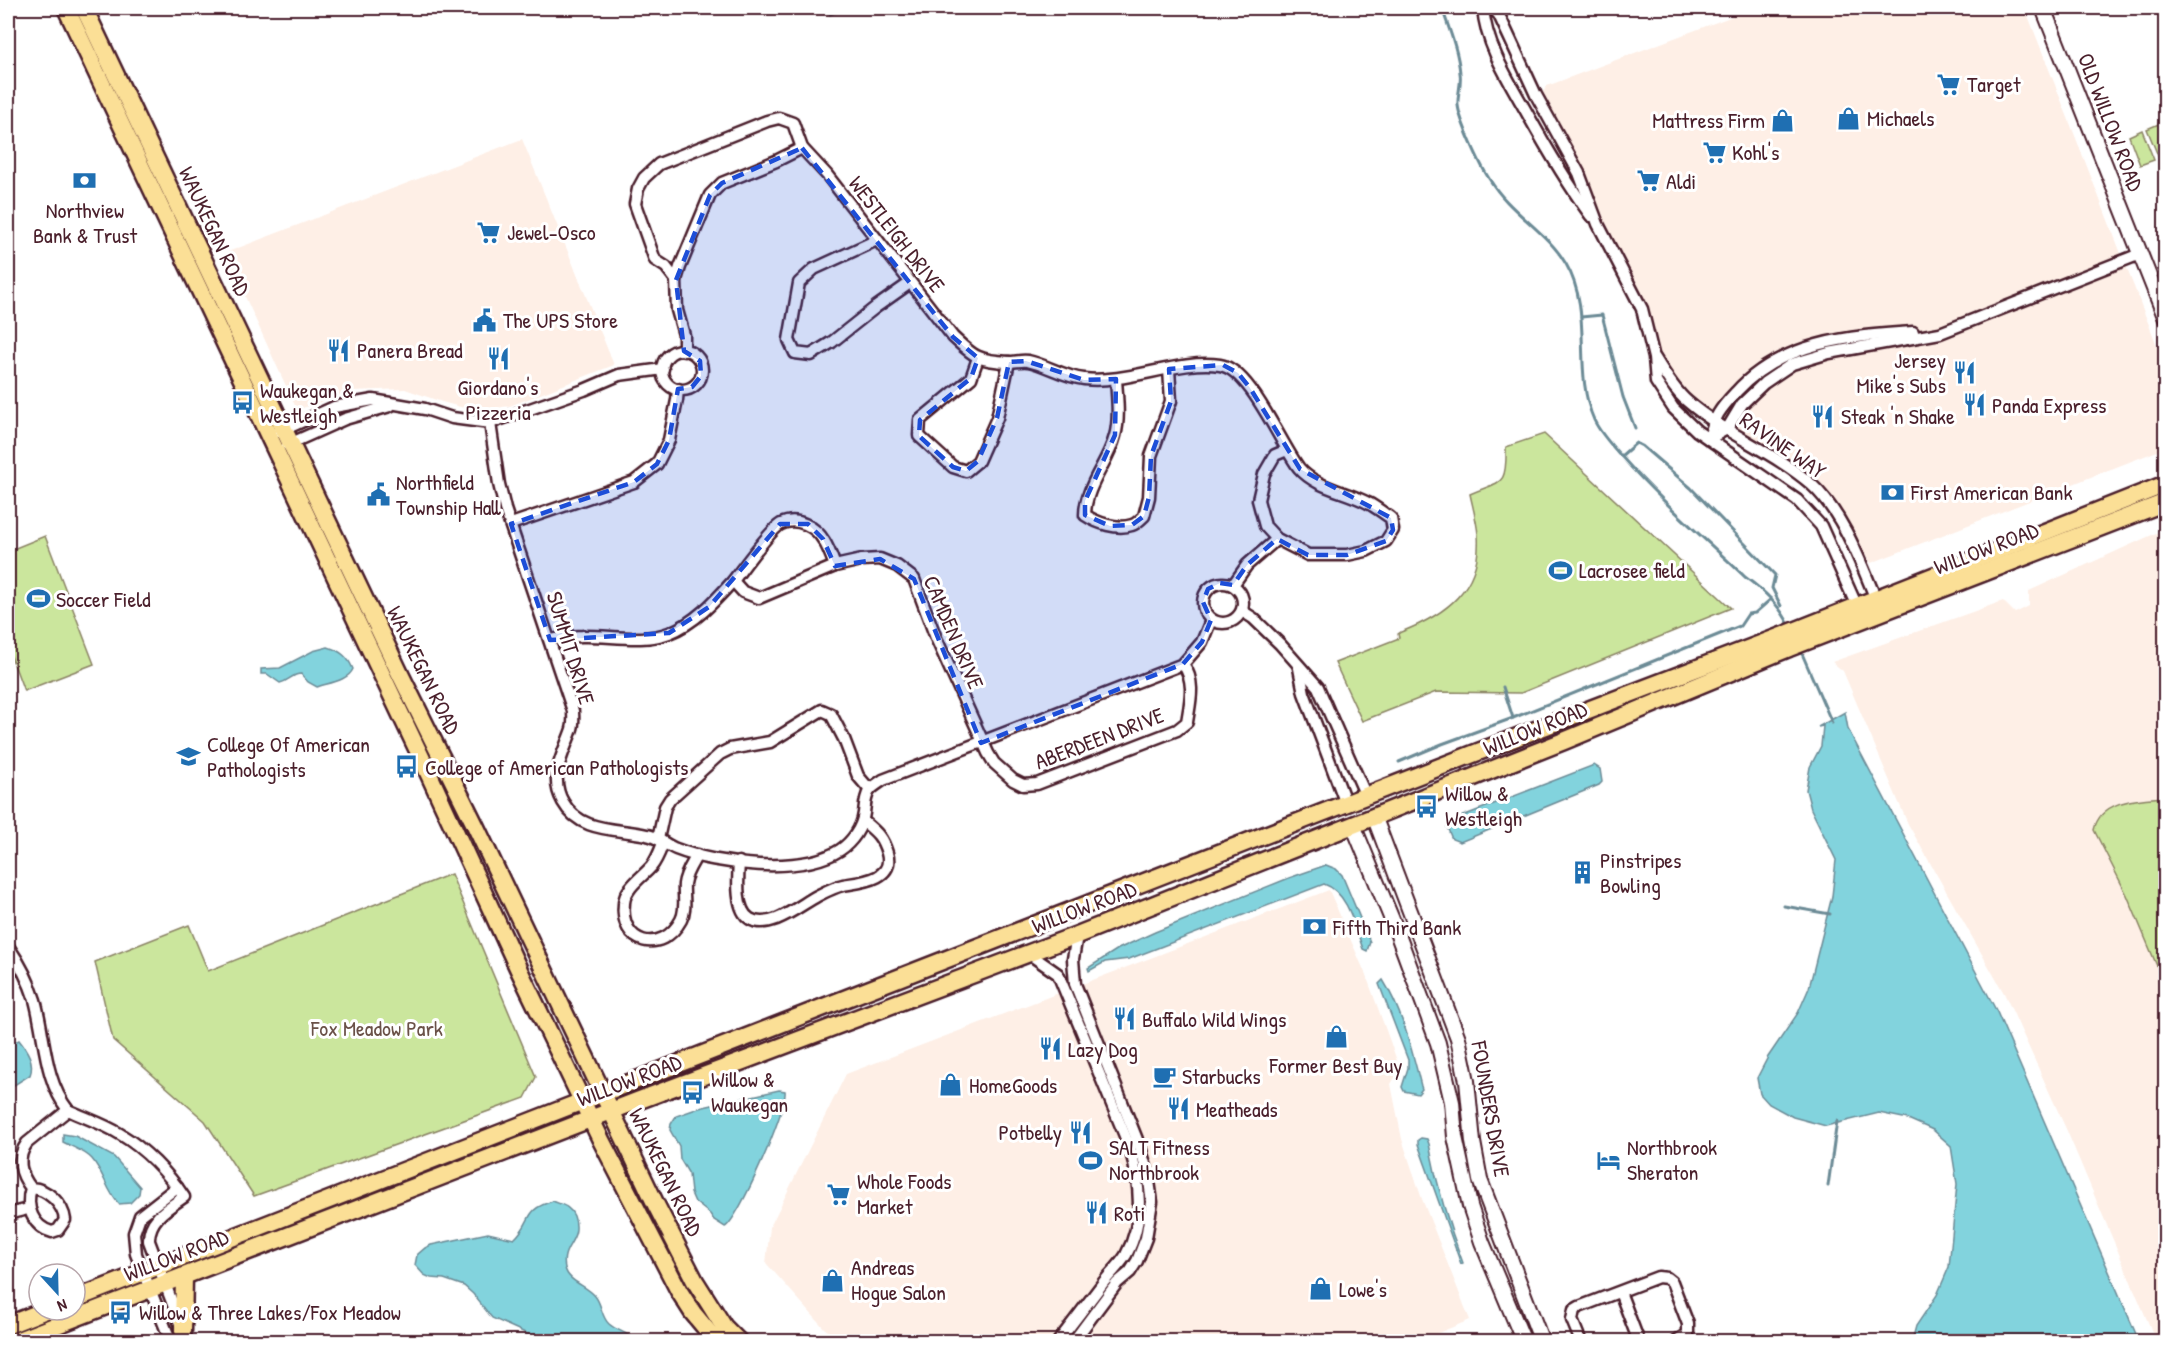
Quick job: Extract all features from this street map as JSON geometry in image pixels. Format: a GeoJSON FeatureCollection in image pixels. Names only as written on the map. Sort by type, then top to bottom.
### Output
{"type":"FeatureCollection","features":[{"type":"Feature","properties":{"kind":"main road","name":"WAUKEGAN ROAD"},"geometry":{"type":"LineString","coordinates":[[66,8],[188,247],[280,440],[426,768],[591,1119],[679,1290],[693,1313],[717,1341]]}},
{"type":"Feature","properties":{"kind":"main road","name":"WAUKEGAN ROAD"},"geometry":{"type":"LineString","coordinates":[[84,8],[188,247]]}},
{"type":"Feature","properties":{"kind":"main road","name":"OLD WILLOW ROAD"},"geometry":{"type":"LineString","coordinates":[[2043,8],[2140,254],[2161,294],[2166,319]]}},
{"type":"Feature","properties":{"kind":"main road","name":"WAUKEGAN ROAD"},"geometry":{"type":"LineString","coordinates":[[280,440],[475,825],[685,1263],[724,1327],[740,1341]]}},
{"type":"Feature","properties":{"kind":"main road","name":"WILLOW ROAD"},"geometry":{"type":"LineString","coordinates":[[87,1294],[1366,796],[1878,606],[1999,558],[2166,484]]}},
{"type":"Feature","properties":{"kind":"main road","name":"WILLOW ROAD"},"geometry":{"type":"LineString","coordinates":[[1999,558],[2166,502]]}},
{"type":"Feature","properties":{"kind":"main road","name":"WILLOW ROAD"},"geometry":{"type":"LineString","coordinates":[[13,1341],[1077,935],[1564,741],[1786,641]]}},
{"type":"Feature","properties":{"kind":"main road"},"geometry":{"type":"LineString","coordinates":[[1366,796],[1374,816]]}},
{"type":"Feature","properties":{"kind":"main road"},"geometry":{"type":"LineString","coordinates":[[1346,804],[1353,825]]}},
{"type":"Feature","properties":{"kind":"main road","name":"FOUNDERS DRIVE"},"geometry":{"type":"LineString","coordinates":[[1374,816],[1458,1038],[1467,1081],[1473,1142],[1480,1180],[1542,1341]]}},
{"type":"Feature","properties":{"kind":"main road","name":"FOUNDERS DRIVE"},"geometry":{"type":"LineString","coordinates":[[1353,825],[1438,1043],[1451,1096],[1455,1137],[1470,1206],[1482,1242],[1524,1341]]}},
{"type":"Feature","properties":{"kind":"main road"},"geometry":{"type":"LineString","coordinates":[[180,1338],[184,1276]]}},
{"type":"Feature","properties":{"kind":"main road"},"geometry":{"type":"LineString","coordinates":[[8,1325],[27,1318]]}},
{"type":"Feature","properties":{"kind":"street","name":"RAVINE WAY"},"geometry":{"type":"LineString","coordinates":[[1483,8],[1484,23],[1502,68],[1567,184],[1598,224]]}},
{"type":"Feature","properties":{"kind":"street","name":"RAVINE WAY"},"geometry":{"type":"LineString","coordinates":[[1493,8],[1499,15],[1536,95],[1579,173],[1598,224],[1642,309],[1654,358],[1656,382],[1673,408],[1697,431],[1797,500],[1821,526],[1860,613]]}},
{"type":"Feature","properties":{"kind":"street","name":"WESTLEIGH DRIVE"},"geometry":{"type":"LineString","coordinates":[[676,280],[666,267],[655,260],[635,204],[638,189],[646,174],[658,164],[779,118],[793,123],[802,148],[827,175],[953,338],[978,358]]}},
{"type":"Feature","properties":{"kind":"street"},"geometry":{"type":"LineString","coordinates":[[684,351],[684,335],[676,310],[676,280],[710,195],[722,183],[802,148]]}},
{"type":"Feature","properties":{"kind":"street"},"geometry":{"type":"LineString","coordinates":[[877,240],[814,269],[799,283],[789,340],[795,353],[811,355],[832,342],[910,283]]}},
{"type":"Feature","properties":{"kind":"street"},"geometry":{"type":"LineString","coordinates":[[1709,439],[1727,429],[1742,404],[1764,383],[1792,364],[1829,352],[1940,333],[2140,254]]}},
{"type":"Feature","properties":{"kind":"street"},"geometry":{"type":"LineString","coordinates":[[1709,439],[1713,420],[1748,378],[1786,354],[1859,335],[1940,333]]}},
{"type":"Feature","properties":{"kind":"street"},"geometry":{"type":"LineString","coordinates":[[684,351],[697,357],[702,371],[696,384],[687,389],[678,389],[672,387],[665,379],[663,369],[670,355],[684,351]]}},
{"type":"Feature","properties":{"kind":"street"},"geometry":{"type":"LineString","coordinates":[[1009,362],[997,418],[978,461],[966,471],[953,467],[919,436],[920,420],[970,378],[978,358],[1009,362],[1026,361],[1084,380],[1116,379],[1169,369],[1223,365],[1238,373],[1250,388],[1300,469],[1309,477],[1368,503],[1391,518],[1394,530],[1386,541],[1366,551],[1347,555],[1308,555],[1277,538],[1265,526],[1258,500],[1264,474],[1275,455],[1287,450]]}},
{"type":"Feature","properties":{"kind":"street","name":"RAVINE WAY"},"geometry":{"type":"LineString","coordinates":[[1654,358],[1687,402],[1812,485],[1833,510],[1850,541],[1878,606]]}},
{"type":"Feature","properties":{"kind":"street"},"geometry":{"type":"LineString","coordinates":[[280,440],[396,405],[425,409],[452,418],[490,423],[584,390],[619,375],[663,369]]}},
{"type":"Feature","properties":{"kind":"street"},"geometry":{"type":"LineString","coordinates":[[1116,379],[1118,405],[1115,435],[1085,501],[1085,515],[1110,526],[1132,525],[1144,516],[1149,497],[1152,456],[1171,401],[1169,369]]}},
{"type":"Feature","properties":{"kind":"street"},"geometry":{"type":"LineString","coordinates":[[511,524],[634,482],[657,464],[669,440],[678,389]]}},
{"type":"Feature","properties":{"kind":"street","name":"SUMMIT DRIVE"},"geometry":{"type":"LineString","coordinates":[[490,423],[499,484],[573,711],[573,727],[558,766],[556,785],[561,800],[572,815],[590,826],[650,836],[697,855],[773,865],[809,862],[841,849],[853,838],[863,821],[865,800],[870,790]]}},
{"type":"Feature","properties":{"kind":"street"},"geometry":{"type":"LineString","coordinates":[[550,640],[580,636],[644,638],[669,633],[690,622],[710,607],[780,524],[794,522],[808,524],[824,539],[835,566]]}},
{"type":"Feature","properties":{"kind":"street"},"geometry":{"type":"LineString","coordinates":[[1233,585],[1247,565],[1277,538]]}},
{"type":"Feature","properties":{"kind":"street","name":"CAMDEN DRIVE"},"geometry":{"type":"LineString","coordinates":[[733,581],[749,596],[759,598],[835,566],[880,559],[897,566],[914,579],[936,638],[981,743]]}},
{"type":"Feature","properties":{"kind":"street"},"geometry":{"type":"LineString","coordinates":[[1220,583],[1233,585],[1243,599],[1242,611],[1239,616],[1228,623],[1216,622],[1206,615],[1203,602],[1208,590],[1220,583]]}},
{"type":"Feature","properties":{"kind":"street"},"geometry":{"type":"LineString","coordinates":[[1242,611],[1253,618],[1280,644],[1318,687],[1366,796]]}},
{"type":"Feature","properties":{"kind":"street","name":"ABERDEEN DRIVE"},"geometry":{"type":"LineString","coordinates":[[870,790],[884,780],[1183,664],[1202,642],[1211,620]]}},
{"type":"Feature","properties":{"kind":"street","name":"ABERDEEN DRIVE"},"geometry":{"type":"LineString","coordinates":[[981,743],[994,763],[1013,780],[1023,785],[1037,784],[1177,730],[1187,722],[1191,691],[1190,675],[1183,664]]}},
{"type":"Feature","properties":{"kind":"street"},"geometry":{"type":"LineString","coordinates":[[1299,668],[1304,693],[1346,804]]}},
{"type":"Feature","properties":{"kind":"street"},"geometry":{"type":"LineString","coordinates":[[697,855],[684,883],[685,906],[681,920],[662,939],[648,942],[634,937],[628,927],[624,903],[631,888],[652,865],[661,841],[665,807],[670,799],[720,754],[730,749],[770,742],[822,710],[831,714],[844,739],[858,776],[870,790]]}},
{"type":"Feature","properties":{"kind":"street"},"geometry":{"type":"LineString","coordinates":[[739,862],[740,897],[745,916],[752,921],[763,922],[784,916],[825,891],[840,885],[858,883],[881,876],[889,859],[884,840],[863,821]]}},
{"type":"Feature","properties":{"kind":"street"},"geometry":{"type":"LineString","coordinates":[[1073,1341],[1117,1283],[1130,1272],[1137,1261],[1146,1238],[1152,1202],[1148,1174],[1140,1147],[1075,984],[1073,960],[1077,935]]}},
{"type":"Feature","properties":{"kind":"street"},"geometry":{"type":"LineString","coordinates":[[8,946],[30,986],[57,1094],[68,1110],[120,1133],[161,1168],[184,1197],[161,1213],[151,1226],[150,1270]]}},
{"type":"Feature","properties":{"kind":"street"},"geometry":{"type":"LineString","coordinates":[[1028,953],[1058,974],[1130,1148],[1137,1171],[1139,1191],[1139,1213],[1126,1256],[1058,1341]]}},
{"type":"Feature","properties":{"kind":"street"},"geometry":{"type":"LineString","coordinates":[[31,1188],[28,1209],[36,1222],[46,1230],[52,1232],[58,1230],[65,1220],[62,1209],[53,1197],[39,1189],[31,1188],[23,1179],[20,1166],[23,1149],[32,1137],[68,1110]]}},
{"type":"Feature","properties":{"kind":"street"},"geometry":{"type":"LineString","coordinates":[[177,1187],[147,1209],[136,1225],[134,1245],[150,1270],[180,1338]]}},
{"type":"Feature","properties":{"kind":"street"},"geometry":{"type":"LineString","coordinates":[[8,1214],[28,1209]]}},
{"type":"Feature","properties":{"kind":"street"},"geometry":{"type":"LineString","coordinates":[[1581,1341],[1572,1320],[1574,1310],[1663,1277],[1672,1282],[1688,1324],[1688,1334],[1676,1341]]}},
{"type":"Feature","properties":{"kind":"street"},"geometry":{"type":"LineString","coordinates":[[157,1287],[180,1338]]}},
{"type":"Feature","properties":{"kind":"street"},"geometry":{"type":"LineString","coordinates":[[1620,1292],[1639,1341]]}},
{"type":"Feature","properties":{"kind":"highlighted area"},"geometry":{"type":"Polygon","coordinates":[[[802,148],[953,337],[978,358],[971,378],[920,420],[919,436],[953,467],[966,471],[978,461],[997,418],[1009,362],[1026,361],[1084,380],[1116,379],[1115,435],[1085,501],[1085,515],[1110,526],[1132,525],[1144,516],[1149,497],[1151,456],[1171,401],[1169,369],[1223,365],[1238,373],[1250,388],[1300,469],[1391,518],[1393,530],[1386,541],[1347,555],[1308,555],[1277,539],[1247,565],[1233,585],[1220,583],[1208,589],[1203,602],[1211,620],[1202,642],[1183,664],[981,743],[914,579],[880,559],[835,566],[823,539],[808,524],[780,524],[709,607],[669,633],[550,640],[511,524],[634,482],[657,464],[669,440],[678,389],[692,387],[701,376],[700,361],[684,351],[676,280],[710,195],[722,183],[802,148]]]}},
{"type":"Feature","properties":{"kind":"shaded area"},"geometry":{"type":"Polygon","coordinates":[[[1754,8],[2025,8],[2165,366],[2165,448],[1871,563],[1854,538],[1785,459],[1691,398],[1659,356],[1601,222],[1541,95],[1547,86],[1754,8]]]}},
{"type":"Feature","properties":{"kind":"shaded area"},"geometry":{"type":"Polygon","coordinates":[[[522,139],[614,365],[510,406],[475,411],[405,389],[352,391],[297,410],[225,253],[522,139]]]}},
{"type":"Feature","properties":{"kind":"shaded area"},"geometry":{"type":"Polygon","coordinates":[[[2165,529],[2165,1341],[2156,1341],[2067,1131],[2005,995],[1908,824],[1843,671],[1832,662],[2003,601],[2015,613],[2029,606],[2029,591],[2165,529]]]}},
{"type":"Feature","properties":{"kind":"shaded area"},"geometry":{"type":"Polygon","coordinates":[[[1329,890],[1366,975],[1400,1069],[1391,1084],[1402,1139],[1422,1199],[1470,1320],[1416,1342],[840,1341],[824,1328],[766,1263],[770,1227],[846,1074],[1329,890]]]}},
{"type":"Feature","properties":{"kind":"green space"},"geometry":{"type":"Polygon","coordinates":[[[2161,123],[2165,135],[2165,156],[2159,158],[2147,129],[2161,123]]]}},
{"type":"Feature","properties":{"kind":"green space"},"geometry":{"type":"Polygon","coordinates":[[[2142,130],[2154,160],[2140,165],[2129,136],[2142,130]]]}},
{"type":"Feature","properties":{"kind":"green space"},"geometry":{"type":"Polygon","coordinates":[[[1544,434],[1731,608],[1521,693],[1436,692],[1362,721],[1335,663],[1399,638],[1398,634],[1432,617],[1458,597],[1474,571],[1478,554],[1478,535],[1470,494],[1500,481],[1505,470],[1506,447],[1544,434]]]}},
{"type":"Feature","properties":{"kind":"green space","name":"Soccer Field"},"geometry":{"type":"Polygon","coordinates":[[[45,536],[94,664],[24,691],[8,648],[8,551],[45,536]]]}},
{"type":"Feature","properties":{"kind":"green space"},"geometry":{"type":"Polygon","coordinates":[[[2166,797],[2165,985],[2127,895],[2094,830],[2104,812],[2113,806],[2133,800],[2166,797]]]}},
{"type":"Feature","properties":{"kind":"green space","name":"Fox Meadow Park"},"geometry":{"type":"Polygon","coordinates":[[[451,874],[536,1077],[525,1098],[254,1196],[205,1121],[113,1040],[95,962],[189,925],[208,971],[451,874]]]}},
{"type":"Feature","properties":{"kind":"water"},"geometry":{"type":"Polygon","coordinates":[[[328,647],[343,655],[353,669],[347,676],[337,681],[317,687],[301,674],[280,683],[267,674],[261,674],[261,669],[280,668],[313,651],[328,647]]]}},
{"type":"Feature","properties":{"kind":"water"},"geometry":{"type":"Polygon","coordinates":[[[1845,712],[1848,729],[1997,1012],[2139,1341],[1912,1341],[1916,1326],[1937,1295],[1949,1267],[1957,1184],[1951,1146],[1933,1130],[1908,1119],[1879,1113],[1826,1126],[1793,1117],[1769,1104],[1760,1094],[1757,1078],[1768,1057],[1798,1013],[1809,988],[1832,896],[1836,860],[1811,809],[1806,790],[1810,767],[1821,746],[1823,726],[1818,727],[1845,712]]]}},
{"type":"Feature","properties":{"kind":"water"},"geometry":{"type":"Polygon","coordinates":[[[1594,765],[1600,769],[1602,782],[1599,785],[1460,842],[1452,839],[1447,827],[1455,819],[1594,765]]]}},
{"type":"Feature","properties":{"kind":"water"},"geometry":{"type":"Polygon","coordinates":[[[1326,865],[1336,869],[1342,875],[1370,942],[1367,951],[1363,949],[1345,902],[1332,888],[1324,884],[1129,959],[1105,962],[1089,971],[1088,968],[1118,949],[1155,932],[1326,865]]]}},
{"type":"Feature","properties":{"kind":"water"},"geometry":{"type":"Polygon","coordinates":[[[1383,980],[1406,1032],[1422,1089],[1418,1094],[1404,1091],[1402,1087],[1408,1060],[1379,984],[1383,980]]]}},
{"type":"Feature","properties":{"kind":"water"},"geometry":{"type":"Polygon","coordinates":[[[19,1040],[32,1065],[30,1075],[8,1089],[8,1045],[19,1040]]]}},
{"type":"Feature","properties":{"kind":"water"},"geometry":{"type":"Polygon","coordinates":[[[779,1090],[785,1091],[784,1101],[771,1140],[740,1206],[725,1227],[695,1202],[691,1193],[689,1174],[680,1159],[679,1146],[670,1130],[671,1124],[676,1116],[699,1108],[779,1090]]]}},
{"type":"Feature","properties":{"kind":"water"},"geometry":{"type":"Polygon","coordinates":[[[63,1134],[75,1136],[114,1157],[140,1187],[139,1194],[130,1203],[119,1204],[92,1159],[82,1151],[63,1142],[63,1134]]]}},
{"type":"Feature","properties":{"kind":"water"},"geometry":{"type":"Polygon","coordinates":[[[1421,1138],[1427,1139],[1429,1144],[1443,1205],[1463,1263],[1461,1264],[1418,1144],[1421,1138]]]}},
{"type":"Feature","properties":{"kind":"water"},"geometry":{"type":"Polygon","coordinates":[[[553,1201],[570,1210],[576,1224],[574,1237],[564,1260],[567,1273],[595,1296],[609,1324],[636,1341],[543,1341],[492,1318],[464,1286],[424,1275],[415,1265],[417,1255],[431,1245],[488,1233],[514,1239],[532,1212],[543,1204],[553,1201]]]}},
{"type":"Feature","properties":{"kind":"waterway"},"geometry":{"type":"LineString","coordinates":[[830,14],[846,8]]}},
{"type":"Feature","properties":{"kind":"waterway"},"geometry":{"type":"LineString","coordinates":[[1442,8],[1459,64],[1459,112],[1476,154],[1498,192],[1558,252],[1574,282],[1581,321],[1584,381],[1596,425],[1613,448],[1650,487],[1771,599],[1790,627]]}},
{"type":"Feature","properties":{"kind":"waterway"},"geometry":{"type":"LineString","coordinates":[[1581,317],[1602,315],[1623,397],[1635,428]]}},
{"type":"Feature","properties":{"kind":"waterway"},"geometry":{"type":"LineString","coordinates":[[1621,456],[1636,443],[1691,488],[1775,575],[1772,588],[1781,606]]}},
{"type":"Feature","properties":{"kind":"waterway"},"geometry":{"type":"LineString","coordinates":[[1503,687],[1513,718],[1740,626],[1748,614],[1755,613],[1771,599]]}},
{"type":"Feature","properties":{"kind":"waterway"},"geometry":{"type":"LineString","coordinates":[[1800,649],[1832,723]]}},
{"type":"Feature","properties":{"kind":"waterway"},"geometry":{"type":"LineString","coordinates":[[1399,762],[1513,718]]}},
{"type":"Feature","properties":{"kind":"waterway"},"geometry":{"type":"LineString","coordinates":[[1784,906],[1830,914]]}},
{"type":"Feature","properties":{"kind":"waterway"},"geometry":{"type":"LineString","coordinates":[[1828,1186],[1837,1121]]}},
{"type":"Feature","properties":{"kind":"place","name":"Target"},"geometry":{"type":"Point","coordinates":[1949,84]}},
{"type":"Feature","properties":{"kind":"place","name":"Michaels"},"geometry":{"type":"Point","coordinates":[1849,118]}},
{"type":"Feature","properties":{"kind":"place","name":"Mattress Firm"},"geometry":{"type":"Point","coordinates":[1783,120]}},
{"type":"Feature","properties":{"kind":"place","name":"Kohl's"},"geometry":{"type":"Point","coordinates":[1714,152]}},
{"type":"Feature","properties":{"kind":"place","name":"Northview Bank & Trust"},"geometry":{"type":"Point","coordinates":[85,181]}},
{"type":"Feature","properties":{"kind":"place","name":"Aldi"},"geometry":{"type":"Point","coordinates":[1648,181]}},
{"type":"Feature","properties":{"kind":"place","name":"Jewel-Osco"},"geometry":{"type":"Point","coordinates":[489,232]}},
{"type":"Feature","properties":{"kind":"place","name":"The UPS Store"},"geometry":{"type":"Point","coordinates":[485,320]}},
{"type":"Feature","properties":{"kind":"place","name":"Panera Bread"},"geometry":{"type":"Point","coordinates":[339,350]}},
{"type":"Feature","properties":{"kind":"place","name":"Giordano's Pizzeria"},"geometry":{"type":"Point","coordinates":[498,358]}},
{"type":"Feature","properties":{"kind":"place","name":"Jersey Mike's Subs"},"geometry":{"type":"Point","coordinates":[1964,373]}},
{"type":"Feature","properties":{"kind":"place","name":"Waukegan & Westleigh"},"geometry":{"type":"Point","coordinates":[242,403]}},
{"type":"Feature","properties":{"kind":"place","name":"Panda Express"},"geometry":{"type":"Point","coordinates":[1974,405]}},
{"type":"Feature","properties":{"kind":"place","name":"Steak 'n Shake"},"geometry":{"type":"Point","coordinates":[1823,416]}},
{"type":"Feature","properties":{"kind":"place","name":"First American Bank"},"geometry":{"type":"Point","coordinates":[1893,492]}},
{"type":"Feature","properties":{"kind":"place","name":"Northfield Township Hall"},"geometry":{"type":"Point","coordinates":[378,495]}},
{"type":"Feature","properties":{"kind":"place","name":"Lacrosee field"},"geometry":{"type":"Point","coordinates":[1561,570]}},
{"type":"Feature","properties":{"kind":"place","name":"Soccer Field"},"geometry":{"type":"Point","coordinates":[38,599]}},
{"type":"Feature","properties":{"kind":"place","name":"College Of American Pathologists"},"geometry":{"type":"Point","coordinates":[189,757]}},
{"type":"Feature","properties":{"kind":"place","name":"College of American Pathologists"},"geometry":{"type":"Point","coordinates":[407,767]}},
{"type":"Feature","properties":{"kind":"place","name":"Willow & Westleigh"},"geometry":{"type":"Point","coordinates":[1427,806]}},
{"type":"Feature","properties":{"kind":"place","name":"Pinstripes Bowling"},"geometry":{"type":"Point","coordinates":[1582,873]}},
{"type":"Feature","properties":{"kind":"place","name":"Fifth Third Bank"},"geometry":{"type":"Point","coordinates":[1315,927]}},
{"type":"Feature","properties":{"kind":"place","name":"Buffalo Wild Wings"},"geometry":{"type":"Point","coordinates":[1124,1019]}},
{"type":"Feature","properties":{"kind":"place","name":"Former Best Buy"},"geometry":{"type":"Point","coordinates":[1336,1036]}},
{"type":"Feature","properties":{"kind":"place","name":"Lazy Dog"},"geometry":{"type":"Point","coordinates":[1050,1049]}},
{"type":"Feature","properties":{"kind":"place","name":"Starbucks"},"geometry":{"type":"Point","coordinates":[1164,1076]}},
{"type":"Feature","properties":{"kind":"place","name":"HomeGoods"},"geometry":{"type":"Point","coordinates":[951,1085]}},
{"type":"Feature","properties":{"kind":"place","name":"Willow & Waukegan"},"geometry":{"type":"Point","coordinates":[693,1092]}},
{"type":"Feature","properties":{"kind":"place","name":"Meatheads"},"geometry":{"type":"Point","coordinates":[1178,1109]}},
{"type":"Feature","properties":{"kind":"place","name":"Potbelly"},"geometry":{"type":"Point","coordinates":[1080,1132]}},
{"type":"Feature","properties":{"kind":"place","name":"SALT Fitness Northbrook"},"geometry":{"type":"Point","coordinates":[1091,1160]}},
{"type":"Feature","properties":{"kind":"place","name":"Northbrook Sheraton"},"geometry":{"type":"Point","coordinates":[1609,1160]}},
{"type":"Feature","properties":{"kind":"place","name":"Whole Foods Market"},"geometry":{"type":"Point","coordinates":[839,1194]}},
{"type":"Feature","properties":{"kind":"place","name":"Roti"},"geometry":{"type":"Point","coordinates":[1096,1213]}},
{"type":"Feature","properties":{"kind":"place","name":"Andreas Hogue Salon"},"geometry":{"type":"Point","coordinates":[833,1280]}},
{"type":"Feature","properties":{"kind":"place","name":"Lowe's"},"geometry":{"type":"Point","coordinates":[1321,1289]}},
{"type":"Feature","properties":{"kind":"place","name":"Willow & Three Lakes/Fox Meadow"},"geometry":{"type":"Point","coordinates":[121,1312]}}]}
